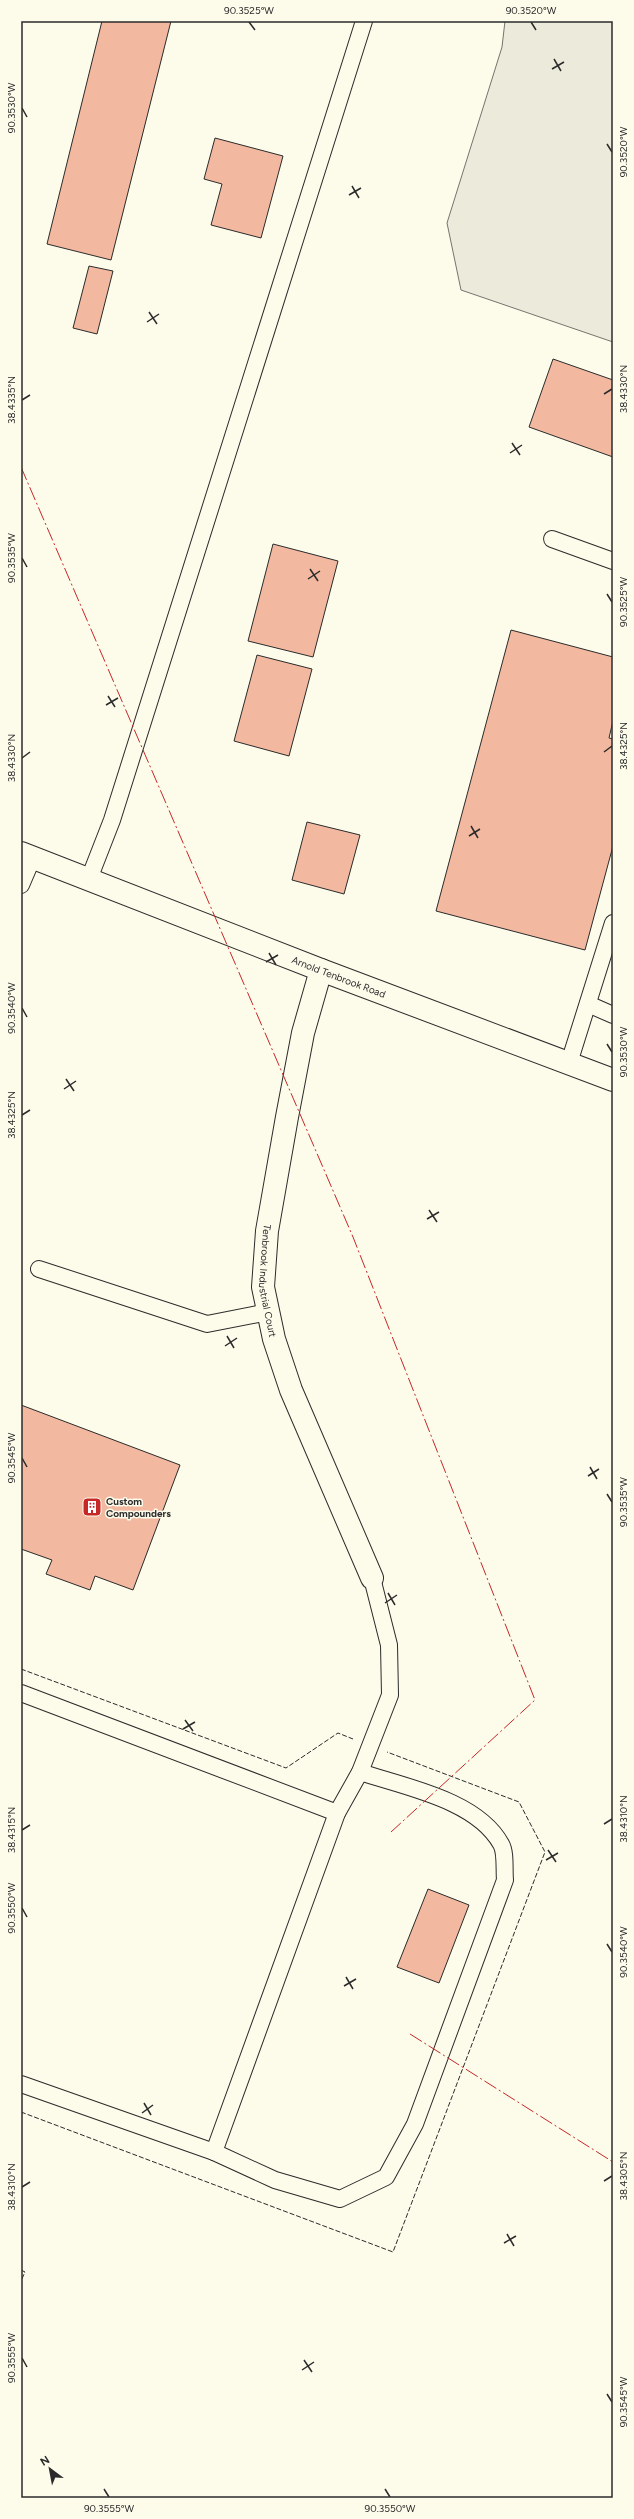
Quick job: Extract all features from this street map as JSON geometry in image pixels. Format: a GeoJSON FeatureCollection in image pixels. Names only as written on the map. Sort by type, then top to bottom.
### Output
{"type":"FeatureCollection","features":[{"type":"Feature","properties":{"kind":"street","name":"Arnold Tenbrook Road"},"geometry":{"type":"LineString","coordinates":[[27,855],[321,970],[613,1080]]}},
{"type":"Feature","properties":{"kind":"street","name":"Tenbrook Industrial Court"},"geometry":{"type":"LineString","coordinates":[[321,970],[303,1033],[267,1231],[263,1287],[268,1312],[292,1390],[372,1578]]}},
{"type":"Feature","properties":{"kind":"lane"},"geometry":{"type":"LineString","coordinates":[[89,879],[112,820],[364,21]]}},
{"type":"Feature","properties":{"kind":"lane"},"geometry":{"type":"LineString","coordinates":[[552,539],[613,561]]}},
{"type":"Feature","properties":{"kind":"lane"},"geometry":{"type":"LineString","coordinates":[[21,885],[27,855]]}},
{"type":"Feature","properties":{"kind":"lane"},"geometry":{"type":"LineString","coordinates":[[569,1063],[613,923]]}},
{"type":"Feature","properties":{"kind":"lane"},"geometry":{"type":"LineString","coordinates":[[588,1004],[613,1015]]}},
{"type":"Feature","properties":{"kind":"lane"},"geometry":{"type":"LineString","coordinates":[[39,1269],[207,1324],[268,1312]]}},
{"type":"Feature","properties":{"kind":"lane"},"geometry":{"type":"LineString","coordinates":[[214,2152],[337,1813],[360,1772],[390,1695],[389,1645],[372,1578]]}},
{"type":"Feature","properties":{"kind":"lane"},"geometry":{"type":"LineString","coordinates":[[21,1693],[337,1813]]}},
{"type":"Feature","properties":{"kind":"lane"},"geometry":{"type":"LineString","coordinates":[[21,2084],[214,2152],[275,2180],[340,2199],[386,2177],[415,2124],[505,1880],[502,1845],[479,1817],[446,1801],[360,1772]]}},
{"type":"Feature","properties":{"kind":"shaded area"},"geometry":{"type":"Polygon","coordinates":[[[505,21],[613,21],[613,342],[461,290],[447,223],[502,47],[505,21]]]}},
{"type":"Feature","properties":{"kind":"building"},"geometry":{"type":"Polygon","coordinates":[[[102,21],[171,21],[111,260],[47,244],[102,21]]]}},
{"type":"Feature","properties":{"kind":"building"},"geometry":{"type":"Polygon","coordinates":[[[215,138],[283,156],[261,238],[211,225],[222,184],[204,179],[215,138]]]}},
{"type":"Feature","properties":{"kind":"building"},"geometry":{"type":"Polygon","coordinates":[[[89,266],[113,271],[97,334],[73,328],[89,266]]]}},
{"type":"Feature","properties":{"kind":"building"},"geometry":{"type":"Polygon","coordinates":[[[553,359],[613,380],[613,457],[529,427],[553,359]]]}},
{"type":"Feature","properties":{"kind":"building"},"geometry":{"type":"Polygon","coordinates":[[[273,544],[338,561],[313,657],[248,641],[273,544]]]}},
{"type":"Feature","properties":{"kind":"building"},"geometry":{"type":"Polygon","coordinates":[[[511,630],[613,657],[613,721],[609,738],[613,739],[613,846],[585,950],[436,911],[511,630]]]}},
{"type":"Feature","properties":{"kind":"building"},"geometry":{"type":"Polygon","coordinates":[[[257,655],[312,669],[289,756],[234,741],[257,655]]]}},
{"type":"Feature","properties":{"kind":"building"},"geometry":{"type":"Polygon","coordinates":[[[307,822],[360,835],[344,894],[292,880],[307,822]]]}},
{"type":"Feature","properties":{"kind":"building","name":"Custom Compounders"},"geometry":{"type":"Polygon","coordinates":[[[21,1405],[180,1465],[133,1590],[95,1576],[90,1590],[46,1574],[52,1560],[21,1549],[21,1405]]]}},
{"type":"Feature","properties":{"kind":"building"},"geometry":{"type":"Polygon","coordinates":[[[428,1889],[469,1905],[439,1983],[397,1967],[428,1889]]]}},
{"type":"Feature","properties":{"kind":"fence"},"geometry":{"type":"LineString","coordinates":[[21,1669],[286,1768],[338,1733],[353,1739]]}},
{"type":"Feature","properties":{"kind":"fence"},"geometry":{"type":"LineString","coordinates":[[21,2112],[393,2252],[545,1852],[519,1802],[387,1752]]}},
{"type":"Feature","properties":{"kind":"fence"},"geometry":{"type":"LineString","coordinates":[[21,2270],[25,2272],[21,2281]]}},
{"type":"Feature","properties":{"kind":"power"},"geometry":{"type":"LineString","coordinates":[[21,467],[353,1237],[535,1700],[391,1832]]}},
{"type":"Feature","properties":{"kind":"power"},"geometry":{"type":"LineString","coordinates":[[410,2034],[613,2162]]}},
{"type":"Feature","properties":{"kind":"place","name":"Custom Compounders"},"geometry":{"type":"Point","coordinates":[92,1507]}}]}
